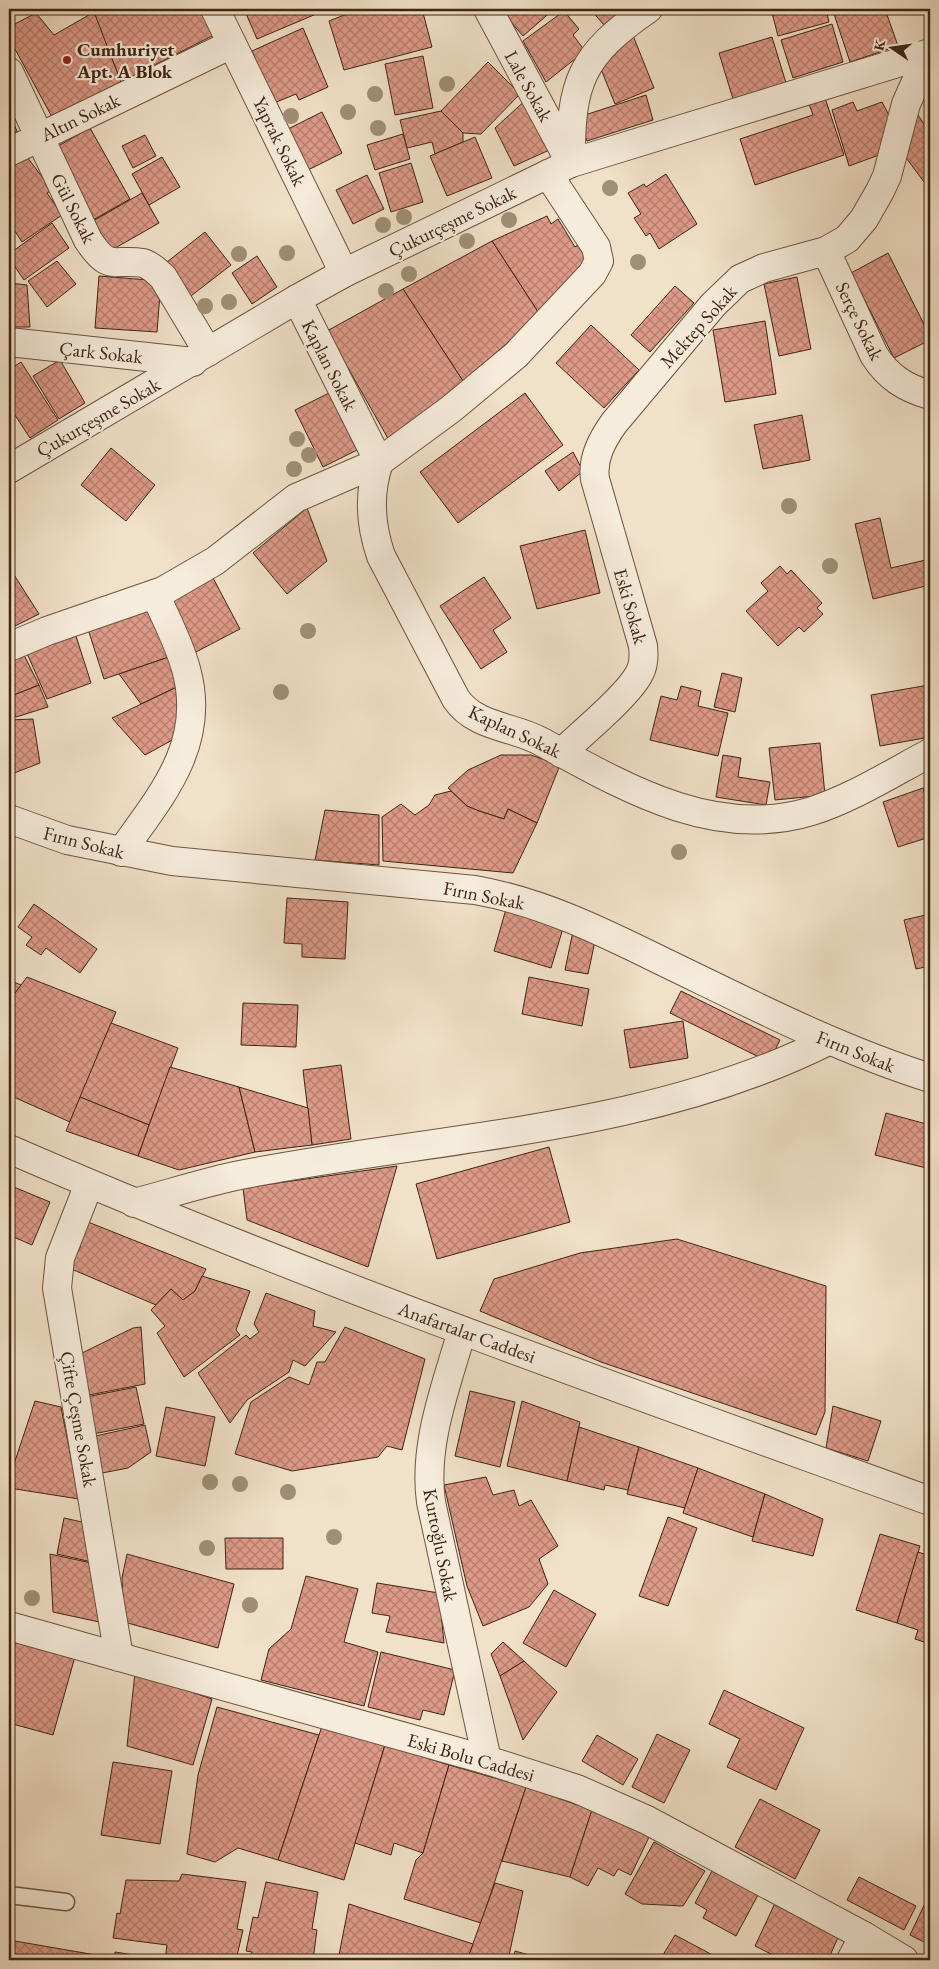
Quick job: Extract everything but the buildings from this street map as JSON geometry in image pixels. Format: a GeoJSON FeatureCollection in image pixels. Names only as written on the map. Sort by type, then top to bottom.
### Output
{"type":"FeatureCollection","features":[{"type":"Feature","properties":{"kind":"street","name":"Yaprak Sokak"},"geometry":{"type":"LineString","coordinates":[[215,9],[344,273]]}},
{"type":"Feature","properties":{"kind":"street","name":"Lale Sokak"},"geometry":{"type":"LineString","coordinates":[[9,647],[47,631],[155,594],[215,561],[296,498],[379,462],[451,409],[516,355],[597,268],[599,254],[488,9]]}},
{"type":"Feature","properties":{"kind":"street"},"geometry":{"type":"LineString","coordinates":[[560,169],[585,70],[600,47],[615,32],[648,9]]}},
{"type":"Feature","properties":{"kind":"street","name":"Altın Sokak"},"geometry":{"type":"LineString","coordinates":[[9,152],[232,44]]}},
{"type":"Feature","properties":{"kind":"street","name":"Çukurçeşme Sokak"},"geometry":{"type":"LineString","coordinates":[[9,469],[344,273],[560,169],[929,54]]}},
{"type":"Feature","properties":{"kind":"street","name":"Mektep Sokak"},"geometry":{"type":"LineString","coordinates":[[595,460],[601,442],[614,423],[727,290],[740,279],[758,270],[826,251],[847,239],[873,205],[887,176],[906,104],[929,54]]}},
{"type":"Feature","properties":{"kind":"street","name":"Gül Sokak"},"geometry":{"type":"LineString","coordinates":[[9,72],[38,137],[88,240],[97,254],[117,264],[143,264],[153,267],[163,277],[201,357]]}},
{"type":"Feature","properties":{"kind":"street","name":"Serçe Sokak"},"geometry":{"type":"LineString","coordinates":[[826,251],[874,355],[884,371],[898,383],[930,395]]}},
{"type":"Feature","properties":{"kind":"street","name":"Kaplan Sokak"},"geometry":{"type":"LineString","coordinates":[[297,299],[379,462],[372,487],[371,506],[377,543],[389,572],[462,708],[481,720],[534,738],[626,787],[676,808],[729,818],[761,820],[811,812],[837,802],[930,753]]}},
{"type":"Feature","properties":{"kind":"street","name":"Çark Sokak"},"geometry":{"type":"LineString","coordinates":[[9,342],[201,357]]}},
{"type":"Feature","properties":{"kind":"street","name":"Eski Sokak"},"geometry":{"type":"LineString","coordinates":[[561,752],[628,690],[640,674],[644,659],[643,646],[596,486],[595,460]]}},
{"type":"Feature","properties":{"kind":"street"},"geometry":{"type":"LineString","coordinates":[[121,852],[155,805],[174,774],[184,752],[192,720],[192,698],[186,667],[155,594]]}},
{"type":"Feature","properties":{"kind":"street","name":"Fırın Sokak"},"geometry":{"type":"LineString","coordinates":[[9,819],[67,840],[172,861],[475,890],[506,896],[550,910],[596,930],[828,1041],[930,1078]]}},
{"type":"Feature","properties":{"kind":"street"},"geometry":{"type":"LineString","coordinates":[[134,1203],[239,1175],[605,1116],[676,1099],[792,1059],[828,1041]]}},
{"type":"Feature","properties":{"kind":"street","name":"Anafartalar Caddesi"},"geometry":{"type":"LineString","coordinates":[[9,1149],[134,1203],[462,1331],[930,1501]]}},
{"type":"Feature","properties":{"kind":"street","name":"Çifte Çeşme Sokak"},"geometry":{"type":"LineString","coordinates":[[89,1184],[60,1258],[57,1288],[119,1657]]}},
{"type":"Feature","properties":{"kind":"street","name":"Kurtoğlu Sokak"},"geometry":{"type":"LineString","coordinates":[[462,1331],[432,1438],[428,1477],[431,1502],[487,1760]]}},
{"type":"Feature","properties":{"kind":"street","name":"Eski Bolu Caddesi"},"geometry":{"type":"LineString","coordinates":[[9,1626],[487,1760],[577,1789],[621,1807],[864,1936],[904,1960]]}},
{"type":"Feature","properties":{"kind":"street"},"geometry":{"type":"LineString","coordinates":[[852,1960],[864,1936]]}},
{"type":"Feature","properties":{"kind":"lane"},"geometry":{"type":"LineString","coordinates":[[9,1895],[66,1902]]}},
{"type":"Feature","properties":{"kind":"place","name":"Cumhuriyet Apt. A Blok"},"geometry":{"type":"Point","coordinates":[67,60]}}]}
